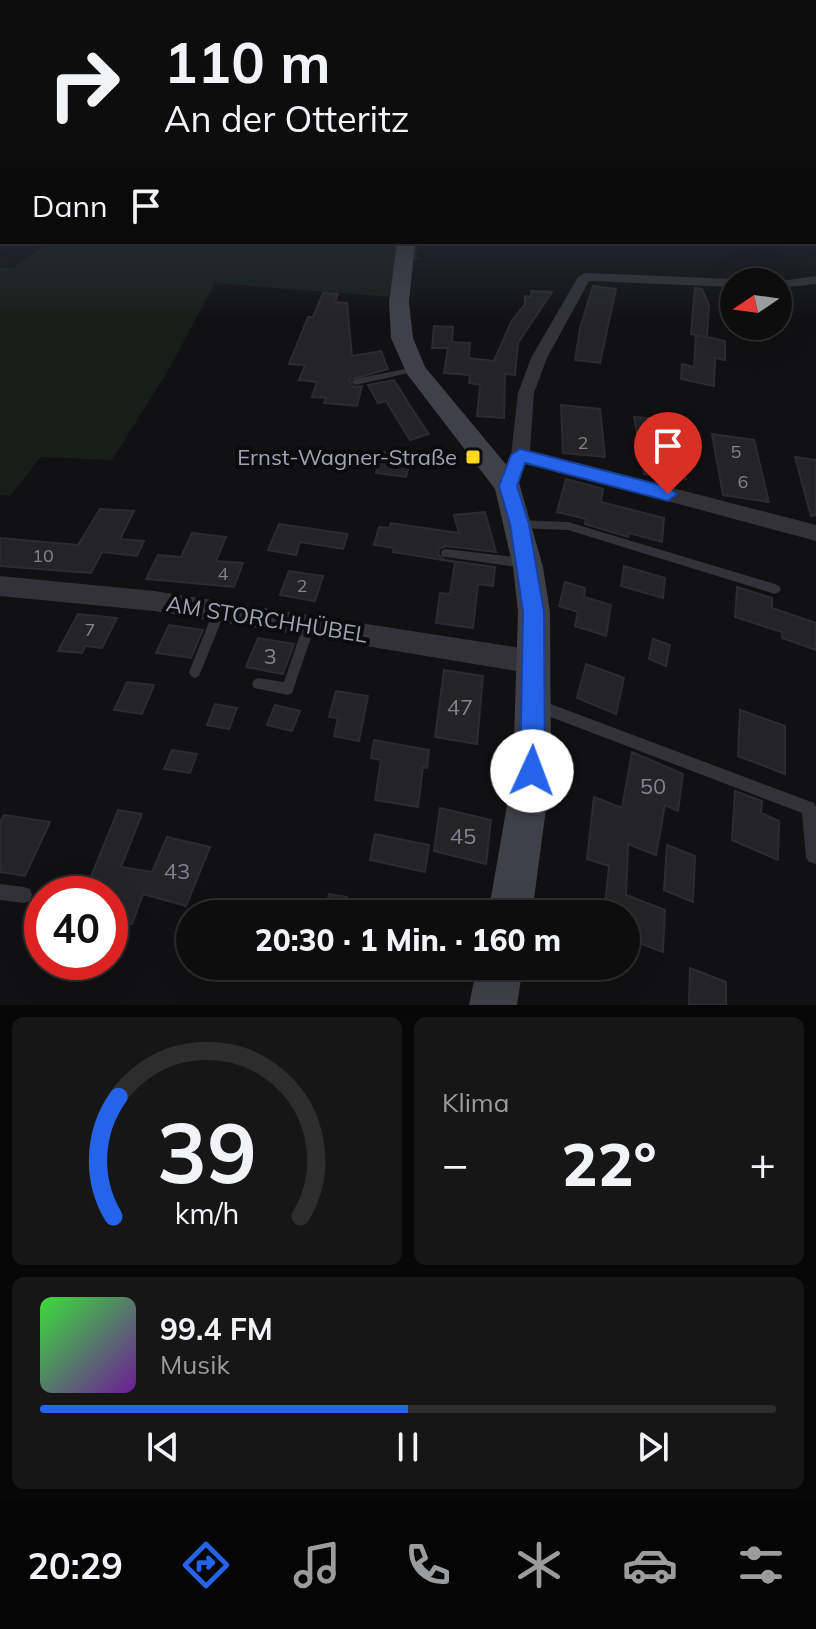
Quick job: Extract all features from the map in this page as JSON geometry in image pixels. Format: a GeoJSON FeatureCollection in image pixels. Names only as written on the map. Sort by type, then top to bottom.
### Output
{"type":"FeatureCollection","features":[{"type":"Feature","properties":{"kind":"street"},"geometry":{"type":"LineString","coordinates":[[406,244],[399,302],[402,338],[415,369],[514,470],[816,533]]}},
{"type":"Feature","properties":{"kind":"street"},"geometry":{"type":"LineString","coordinates":[[512,900],[532,771],[534,612],[514,470],[530,381],[539,358],[585,277],[720,282]]}},
{"type":"Feature","properties":{"kind":"street"},"geometry":{"type":"LineString","coordinates":[[792,283],[816,280]]}},
{"type":"Feature","properties":{"kind":"street","name":"AM STORCHHÜBEL"},"geometry":{"type":"LineString","coordinates":[[0,586],[154,601],[534,662]]}},
{"type":"Feature","properties":{"kind":"street"},"geometry":{"type":"LineString","coordinates":[[493,1005],[497,980]]}},
{"type":"Feature","properties":{"kind":"lane"},"geometry":{"type":"LineString","coordinates":[[355,382],[415,369]]}},
{"type":"Feature","properties":{"kind":"lane"},"geometry":{"type":"LineString","coordinates":[[520,524],[568,526],[775,589]]}},
{"type":"Feature","properties":{"kind":"lane"},"geometry":{"type":"LineString","coordinates":[[446,553],[528,563]]}},
{"type":"Feature","properties":{"kind":"lane"},"geometry":{"type":"LineString","coordinates":[[195,672],[219,612]]}},
{"type":"Feature","properties":{"kind":"lane"},"geometry":{"type":"LineString","coordinates":[[258,684],[288,689],[309,626]]}},
{"type":"Feature","properties":{"kind":"lane"},"geometry":{"type":"LineString","coordinates":[[534,704],[809,808],[814,857]]}},
{"type":"Feature","properties":{"kind":"lane"},"geometry":{"type":"LineString","coordinates":[[0,892],[24,895]]}},
{"type":"Feature","properties":{"kind":"shaded area"},"geometry":{"type":"Polygon","coordinates":[[[45,244],[419,244],[416,256],[421,260],[395,260],[389,297],[215,283],[169,369],[112,460],[41,457],[10,496],[0,495],[0,267],[13,268],[45,244]]]}},
{"type":"Feature","properties":{"kind":"building"},"geometry":{"type":"Polygon","coordinates":[[[593,286],[616,289],[600,363],[575,360],[580,328],[593,286]]]}},
{"type":"Feature","properties":{"kind":"building"},"geometry":{"type":"Polygon","coordinates":[[[695,288],[702,289],[709,305],[707,337],[725,341],[725,360],[715,358],[714,386],[681,379],[682,364],[694,367],[696,335],[691,334],[695,288]]]}},
{"type":"Feature","properties":{"kind":"building"},"geometry":{"type":"Polygon","coordinates":[[[531,291],[552,292],[518,343],[515,375],[505,374],[504,418],[477,416],[480,385],[469,383],[470,375],[444,373],[448,348],[432,348],[434,326],[453,327],[452,342],[470,343],[469,358],[494,361],[511,322],[525,304],[525,296],[531,297],[531,291]]]}},
{"type":"Feature","properties":{"kind":"building"},"geometry":{"type":"Polygon","coordinates":[[[323,293],[338,294],[335,302],[347,303],[352,356],[381,351],[388,369],[349,380],[353,387],[362,386],[357,406],[324,403],[326,398],[312,397],[317,382],[299,380],[305,365],[289,364],[308,317],[313,317],[323,293]]]}},
{"type":"Feature","properties":{"kind":"building"},"geometry":{"type":"Polygon","coordinates":[[[394,380],[429,434],[410,440],[386,401],[378,403],[368,385],[394,380]]]}},
{"type":"Feature","properties":{"kind":"building"},"geometry":{"type":"Polygon","coordinates":[[[561,405],[600,409],[605,457],[563,453],[561,405]]]}},
{"type":"Feature","properties":{"kind":"building"},"geometry":{"type":"Polygon","coordinates":[[[634,417],[672,420],[686,479],[644,474],[634,417]]]}},
{"type":"Feature","properties":{"kind":"building"},"geometry":{"type":"Polygon","coordinates":[[[712,434],[754,440],[769,502],[723,495],[712,434]]]}},
{"type":"Feature","properties":{"kind":"building"},"geometry":{"type":"Polygon","coordinates":[[[383,452],[412,456],[406,477],[376,473],[383,452]]]}},
{"type":"Feature","properties":{"kind":"building"},"geometry":{"type":"Polygon","coordinates":[[[795,457],[816,460],[816,515],[811,516],[795,457]]]}},
{"type":"Feature","properties":{"kind":"building"},"geometry":{"type":"Polygon","coordinates":[[[566,479],[603,489],[601,502],[664,518],[662,542],[629,533],[628,537],[585,524],[586,519],[557,512],[566,479]]]}},
{"type":"Feature","properties":{"kind":"building"},"geometry":{"type":"Polygon","coordinates":[[[100,509],[134,511],[120,539],[144,541],[137,556],[102,552],[91,573],[0,566],[0,538],[78,545],[100,509]]]}},
{"type":"Feature","properties":{"kind":"building"},"geometry":{"type":"Polygon","coordinates":[[[485,512],[496,552],[446,546],[439,549],[438,554],[445,560],[495,567],[493,586],[478,584],[473,628],[436,623],[440,593],[450,594],[455,562],[393,552],[394,548],[374,545],[379,527],[389,528],[391,523],[459,533],[454,515],[485,512]]]}},
{"type":"Feature","properties":{"kind":"building"},"geometry":{"type":"Polygon","coordinates":[[[279,524],[348,534],[343,549],[300,542],[296,555],[268,550],[279,524]]]}},
{"type":"Feature","properties":{"kind":"building"},"geometry":{"type":"Polygon","coordinates":[[[192,533],[226,537],[216,561],[243,563],[234,587],[146,579],[158,555],[181,557],[192,533]]]}},
{"type":"Feature","properties":{"kind":"building"},"geometry":{"type":"Polygon","coordinates":[[[624,566],[665,578],[663,598],[621,586],[624,566]]]}},
{"type":"Feature","properties":{"kind":"building"},"geometry":{"type":"Polygon","coordinates":[[[289,571],[323,576],[315,601],[280,595],[289,571]]]}},
{"type":"Feature","properties":{"kind":"building"},"geometry":{"type":"Polygon","coordinates":[[[565,582],[585,588],[584,597],[611,605],[606,636],[575,626],[578,612],[559,606],[565,582]]]}},
{"type":"Feature","properties":{"kind":"building"},"geometry":{"type":"Polygon","coordinates":[[[737,587],[772,598],[772,608],[816,623],[816,650],[782,638],[782,632],[735,617],[737,587]]]}},
{"type":"Feature","properties":{"kind":"building"},"geometry":{"type":"Polygon","coordinates":[[[78,614],[117,618],[102,648],[85,646],[82,653],[58,651],[78,614]]]}},
{"type":"Feature","properties":{"kind":"building"},"geometry":{"type":"Polygon","coordinates":[[[169,625],[203,630],[191,658],[156,653],[169,625]]]}},
{"type":"Feature","properties":{"kind":"building"},"geometry":{"type":"Polygon","coordinates":[[[258,638],[294,644],[283,674],[246,667],[258,638]]]}},
{"type":"Feature","properties":{"kind":"building"},"geometry":{"type":"Polygon","coordinates":[[[653,639],[670,645],[666,666],[649,659],[653,639]]]}},
{"type":"Feature","properties":{"kind":"building"},"geometry":{"type":"Polygon","coordinates":[[[586,664],[624,678],[616,714],[577,698],[586,664]]]}},
{"type":"Feature","properties":{"kind":"building"},"geometry":{"type":"Polygon","coordinates":[[[444,670],[483,676],[477,744],[435,737],[444,670]]]}},
{"type":"Feature","properties":{"kind":"building"},"geometry":{"type":"Polygon","coordinates":[[[127,682],[154,685],[142,714],[114,710],[127,682]]]}},
{"type":"Feature","properties":{"kind":"building"},"geometry":{"type":"Polygon","coordinates":[[[336,691],[368,696],[359,741],[334,736],[338,718],[329,717],[336,691]]]}},
{"type":"Feature","properties":{"kind":"building"},"geometry":{"type":"Polygon","coordinates":[[[215,704],[237,708],[229,729],[207,725],[215,704]]]}},
{"type":"Feature","properties":{"kind":"building"},"geometry":{"type":"Polygon","coordinates":[[[275,705],[300,711],[292,731],[267,725],[275,705]]]}},
{"type":"Feature","properties":{"kind":"building"},"geometry":{"type":"Polygon","coordinates":[[[740,710],[785,726],[785,774],[738,756],[740,710]]]}},
{"type":"Feature","properties":{"kind":"building"},"geometry":{"type":"Polygon","coordinates":[[[374,740],[429,750],[427,768],[423,767],[418,807],[375,800],[381,760],[371,758],[374,740]]]}},
{"type":"Feature","properties":{"kind":"building"},"geometry":{"type":"Polygon","coordinates":[[[172,750],[197,754],[190,773],[164,769],[172,750]]]}},
{"type":"Feature","properties":{"kind":"building"},"geometry":{"type":"Polygon","coordinates":[[[632,752],[683,774],[678,811],[665,805],[656,855],[628,844],[626,895],[639,900],[605,900],[609,866],[587,859],[594,797],[622,808],[632,752]]]}},
{"type":"Feature","properties":{"kind":"building"},"geometry":{"type":"Polygon","coordinates":[[[735,791],[762,801],[761,813],[779,821],[778,860],[732,840],[735,791]]]}},
{"type":"Feature","properties":{"kind":"building"},"geometry":{"type":"Polygon","coordinates":[[[440,808],[491,820],[486,864],[434,851],[440,808]]]}},
{"type":"Feature","properties":{"kind":"building"},"geometry":{"type":"Polygon","coordinates":[[[118,810],[142,814],[121,867],[152,872],[167,837],[210,847],[188,900],[176,900],[176,903],[143,894],[132,924],[128,923],[128,876],[91,876],[118,810]]]}},
{"type":"Feature","properties":{"kind":"building"},"geometry":{"type":"Polygon","coordinates":[[[4,815],[50,822],[25,876],[0,872],[0,822],[4,815]]]}},
{"type":"Feature","properties":{"kind":"building"},"geometry":{"type":"Polygon","coordinates":[[[375,834],[429,845],[425,872],[370,860],[375,834]]]}},
{"type":"Feature","properties":{"kind":"building"},"geometry":{"type":"Polygon","coordinates":[[[667,845],[695,856],[693,902],[664,890],[667,845]]]}},
{"type":"Feature","properties":{"kind":"building"},"geometry":{"type":"Polygon","coordinates":[[[329,894],[347,897],[346,900],[328,900],[329,894]]]}},
{"type":"Feature","properties":{"kind":"building"},"geometry":{"type":"Polygon","coordinates":[[[640,900],[665,910],[663,952],[640,943],[640,900]]]}},
{"type":"Feature","properties":{"kind":"building"},"geometry":{"type":"Polygon","coordinates":[[[690,968],[726,982],[726,1005],[689,1005],[690,968]]]}},
{"type":"Feature","properties":{"kind":"place","name":"Ernst-Wagner-Straße"},"geometry":{"type":"Point","coordinates":[473,457]}},
{"type":"Feature","properties":{"kind":"route"},"geometry":{"type":"LineString","coordinates":[[532,771],[534,612],[520,524],[508,486],[520,455],[668,494]]}}]}
